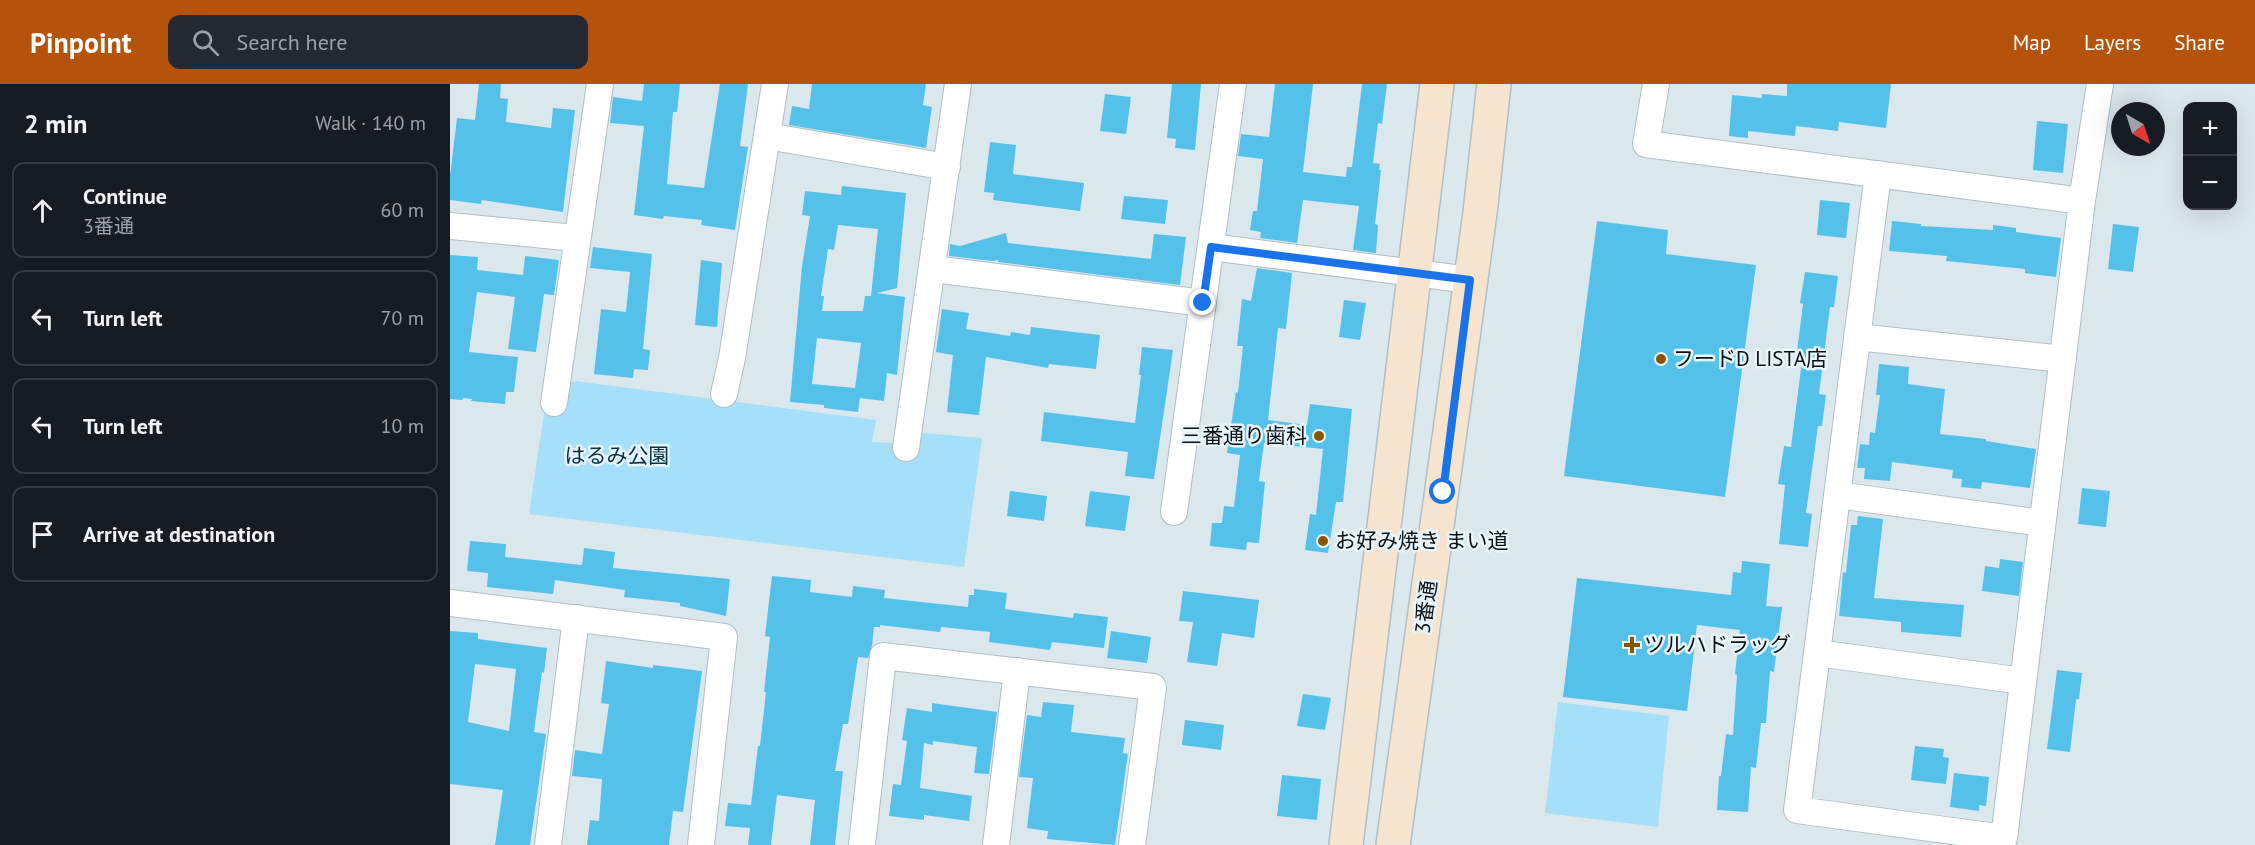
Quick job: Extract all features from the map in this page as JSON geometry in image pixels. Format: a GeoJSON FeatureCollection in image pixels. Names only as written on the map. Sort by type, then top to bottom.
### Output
{"type":"FeatureCollection","features":[{"type":"Feature","properties":{"kind":"street"},"geometry":{"type":"LineString","coordinates":[[554,403],[600,84]]}},
{"type":"Feature","properties":{"kind":"street"},"geometry":{"type":"LineString","coordinates":[[724,394],[732,358],[775,84]]}},
{"type":"Feature","properties":{"kind":"street"},"geometry":{"type":"LineString","coordinates":[[906,448],[958,84]]}},
{"type":"Feature","properties":{"kind":"street"},"geometry":{"type":"LineString","coordinates":[[1174,512],[1233,84]]}},
{"type":"Feature","properties":{"kind":"street"},"geometry":{"type":"LineString","coordinates":[[1346,845],[1437,84]]}},
{"type":"Feature","properties":{"kind":"street","name":"3番通"},"geometry":{"type":"LineString","coordinates":[[1393,845],[1470,280],[1494,84]]}},
{"type":"Feature","properties":{"kind":"street"},"geometry":{"type":"LineString","coordinates":[[1656,84],[1646,144],[2082,201]]}},
{"type":"Feature","properties":{"kind":"street"},"geometry":{"type":"LineString","coordinates":[[1878,174],[1797,810],[2004,838],[2082,201],[2100,84]]}},
{"type":"Feature","properties":{"kind":"street"},"geometry":{"type":"LineString","coordinates":[[767,136],[947,167]]}},
{"type":"Feature","properties":{"kind":"street"},"geometry":{"type":"LineString","coordinates":[[450,226],[576,238]]}},
{"type":"Feature","properties":{"kind":"street"},"geometry":{"type":"LineString","coordinates":[[1211,247],[1470,280]]}},
{"type":"Feature","properties":{"kind":"street"},"geometry":{"type":"LineString","coordinates":[[933,269],[1203,303]]}},
{"type":"Feature","properties":{"kind":"street"},"geometry":{"type":"LineString","coordinates":[[1857,337],[2063,359]]}},
{"type":"Feature","properties":{"kind":"street"},"geometry":{"type":"LineString","coordinates":[[1837,495],[2042,523]]}},
{"type":"Feature","properties":{"kind":"street"},"geometry":{"type":"LineString","coordinates":[[450,603],[724,637],[701,845]]}},
{"type":"Feature","properties":{"kind":"street"},"geometry":{"type":"LineString","coordinates":[[548,845],[576,618]]}},
{"type":"Feature","properties":{"kind":"street"},"geometry":{"type":"LineString","coordinates":[[1817,653],[2023,681]]}},
{"type":"Feature","properties":{"kind":"street"},"geometry":{"type":"LineString","coordinates":[[862,845],[883,656],[1153,687],[1132,845]]}},
{"type":"Feature","properties":{"kind":"street"},"geometry":{"type":"LineString","coordinates":[[996,845],[1017,671]]}},
{"type":"Feature","properties":{"kind":"green space","name":"はるみ公園"},"geometry":{"type":"Polygon","coordinates":[[[575,381],[876,420],[872,442],[893,443],[911,432],[982,438],[964,567],[529,514],[547,393],[575,381]]]}},
{"type":"Feature","properties":{"kind":"green space"},"geometry":{"type":"Polygon","coordinates":[[[1558,702],[1669,716],[1658,827],[1545,813],[1558,702]]]}},
{"type":"Feature","properties":{"kind":"building"},"geometry":{"type":"Polygon","coordinates":[[[479,84],[501,84],[500,98],[508,99],[506,122],[551,128],[553,108],[575,110],[563,212],[482,200],[481,204],[450,200],[450,176],[457,118],[475,120],[479,84]]]}},
{"type":"Feature","properties":{"kind":"building"},"geometry":{"type":"Polygon","coordinates":[[[644,84],[680,84],[677,112],[673,112],[667,184],[704,188],[720,84],[748,84],[740,146],[748,147],[735,230],[701,225],[702,220],[664,216],[663,219],[634,215],[644,126],[610,123],[613,97],[642,101],[644,84]]]}},
{"type":"Feature","properties":{"kind":"building"},"geometry":{"type":"Polygon","coordinates":[[[812,84],[926,84],[923,105],[932,107],[926,148],[789,125],[792,106],[809,109],[812,84]]]}},
{"type":"Feature","properties":{"kind":"building"},"geometry":{"type":"Polygon","coordinates":[[[1172,84],[1201,84],[1195,150],[1175,148],[1176,139],[1167,138],[1172,84]]]}},
{"type":"Feature","properties":{"kind":"building"},"geometry":{"type":"Polygon","coordinates":[[[1275,84],[1313,84],[1303,172],[1346,177],[1347,167],[1352,167],[1362,84],[1387,84],[1382,124],[1378,123],[1373,163],[1380,164],[1379,170],[1381,170],[1375,224],[1378,225],[1376,253],[1353,250],[1359,206],[1303,200],[1297,243],[1260,238],[1261,232],[1250,230],[1253,211],[1257,211],[1263,159],[1238,156],[1241,134],[1269,137],[1275,84]]]}},
{"type":"Feature","properties":{"kind":"building"},"geometry":{"type":"Polygon","coordinates":[[[1787,84],[1891,84],[1886,128],[1839,122],[1838,131],[1796,126],[1795,136],[1748,131],[1748,138],[1729,136],[1732,95],[1762,98],[1762,94],[1787,96],[1787,84]]]}},
{"type":"Feature","properties":{"kind":"building"},"geometry":{"type":"Polygon","coordinates":[[[1105,94],[1131,97],[1126,134],[1100,131],[1105,94]]]}},
{"type":"Feature","properties":{"kind":"building"},"geometry":{"type":"Polygon","coordinates":[[[2037,121],[2068,124],[2063,173],[2033,170],[2037,121]]]}},
{"type":"Feature","properties":{"kind":"building"},"geometry":{"type":"Polygon","coordinates":[[[990,142],[1016,145],[1013,174],[1084,183],[1080,211],[993,200],[994,193],[984,192],[990,142]]]}},
{"type":"Feature","properties":{"kind":"building"},"geometry":{"type":"Polygon","coordinates":[[[842,186],[906,193],[897,288],[877,293],[905,297],[897,375],[887,373],[884,401],[860,398],[858,412],[824,408],[824,405],[790,402],[802,266],[810,216],[802,215],[805,191],[841,195],[842,186]],[[838,225],[834,250],[828,249],[821,296],[824,296],[822,311],[863,311],[865,296],[871,296],[878,229],[838,225]],[[817,338],[812,384],[855,388],[861,343],[817,338]]]}},
{"type":"Feature","properties":{"kind":"building"},"geometry":{"type":"Polygon","coordinates":[[[1124,196],[1168,200],[1165,224],[1121,219],[1124,196]]]}},
{"type":"Feature","properties":{"kind":"building"},"geometry":{"type":"Polygon","coordinates":[[[1820,200],[1850,203],[1846,238],[1817,235],[1820,200]]]}},
{"type":"Feature","properties":{"kind":"building","name":"フードD LISTA店"},"geometry":{"type":"Polygon","coordinates":[[[1597,221],[1668,230],[1666,254],[1756,265],[1725,497],[1564,476],[1597,221]]]}},
{"type":"Feature","properties":{"kind":"building"},"geometry":{"type":"Polygon","coordinates":[[[1892,221],[1921,224],[1921,226],[1993,230],[1993,225],[2016,228],[2016,232],[2061,238],[2056,277],[2025,273],[2025,269],[1946,261],[1947,256],[1889,251],[1892,221]]]}},
{"type":"Feature","properties":{"kind":"building"},"geometry":{"type":"Polygon","coordinates":[[[2113,224],[2139,227],[2133,272],[2108,269],[2113,224]]]}},
{"type":"Feature","properties":{"kind":"building"},"geometry":{"type":"Polygon","coordinates":[[[1006,233],[1008,243],[1151,259],[1154,234],[1186,237],[1180,285],[998,262],[998,260],[949,256],[950,244],[960,246],[1006,233]]]}},
{"type":"Feature","properties":{"kind":"building"},"geometry":{"type":"Polygon","coordinates":[[[593,247],[652,254],[643,349],[650,350],[648,370],[634,369],[633,378],[594,374],[601,309],[626,312],[630,272],[590,268],[593,247]]]}},
{"type":"Feature","properties":{"kind":"building"},"geometry":{"type":"Polygon","coordinates":[[[450,255],[478,257],[477,270],[523,275],[525,256],[559,260],[554,295],[544,294],[536,352],[508,349],[515,297],[477,292],[469,352],[518,357],[514,392],[506,392],[505,404],[471,401],[472,399],[463,398],[462,400],[450,399],[450,255]]]}},
{"type":"Feature","properties":{"kind":"building"},"geometry":{"type":"Polygon","coordinates":[[[701,260],[722,263],[717,327],[695,325],[701,260]]]}},
{"type":"Feature","properties":{"kind":"building"},"geometry":{"type":"Polygon","coordinates":[[[1257,268],[1292,273],[1286,329],[1278,328],[1268,420],[1307,425],[1310,404],[1352,409],[1343,502],[1336,502],[1328,553],[1305,550],[1310,514],[1316,515],[1323,449],[1264,443],[1259,481],[1265,482],[1259,543],[1247,542],[1246,550],[1210,546],[1212,523],[1222,523],[1224,506],[1234,507],[1240,455],[1227,453],[1236,392],[1238,393],[1243,346],[1237,346],[1242,299],[1251,301],[1257,268]]]}},
{"type":"Feature","properties":{"kind":"building"},"geometry":{"type":"Polygon","coordinates":[[[1805,272],[1838,276],[1834,307],[1830,307],[1819,394],[1826,395],[1822,426],[1818,426],[1806,513],[1812,514],[1808,547],[1779,544],[1785,485],[1778,484],[1784,446],[1791,447],[1802,361],[1796,360],[1803,304],[1800,303],[1805,272]]]}},
{"type":"Feature","properties":{"kind":"building"},"geometry":{"type":"Polygon","coordinates":[[[1344,300],[1366,303],[1360,340],[1339,337],[1344,300]]]}},
{"type":"Feature","properties":{"kind":"building"},"geometry":{"type":"Polygon","coordinates":[[[942,309],[969,313],[966,329],[1010,336],[1011,332],[1030,335],[1031,327],[1100,335],[1096,369],[1049,364],[1048,368],[986,357],[979,415],[947,412],[953,355],[936,352],[942,309]]]}},
{"type":"Feature","properties":{"kind":"building"},"geometry":{"type":"Polygon","coordinates":[[[1142,347],[1173,350],[1154,479],[1125,476],[1128,452],[1041,441],[1044,412],[1135,423],[1142,347]]]}},
{"type":"Feature","properties":{"kind":"building"},"geometry":{"type":"Polygon","coordinates":[[[1879,364],[1909,367],[1908,384],[1945,389],[1940,434],[1986,439],[1986,441],[2036,449],[2030,488],[1982,482],[1981,489],[1961,487],[1962,479],[1952,478],[1953,470],[1892,462],[1890,481],[1864,479],[1865,468],[1857,468],[1860,444],[1869,445],[1870,432],[1875,433],[1880,395],[1876,395],[1879,364]]]}},
{"type":"Feature","properties":{"kind":"building"},"geometry":{"type":"Polygon","coordinates":[[[2082,488],[2110,491],[2106,527],[2078,524],[2082,488]]]}},
{"type":"Feature","properties":{"kind":"building"},"geometry":{"type":"Polygon","coordinates":[[[1010,491],[1047,496],[1044,521],[1007,516],[1010,491]]]}},
{"type":"Feature","properties":{"kind":"building"},"geometry":{"type":"Polygon","coordinates":[[[1090,491],[1130,496],[1125,531],[1085,526],[1090,491]]]}},
{"type":"Feature","properties":{"kind":"building"},"geometry":{"type":"Polygon","coordinates":[[[1858,516],[1883,519],[1874,598],[1964,605],[1961,637],[1901,632],[1901,622],[1839,616],[1851,525],[1857,525],[1858,516]]]}},
{"type":"Feature","properties":{"kind":"building"},"geometry":{"type":"Polygon","coordinates":[[[470,541],[506,544],[505,557],[582,565],[584,548],[615,552],[613,568],[730,579],[726,616],[680,606],[680,603],[624,597],[625,590],[555,580],[553,594],[487,587],[488,573],[467,571],[470,541]]]}},
{"type":"Feature","properties":{"kind":"building"},"geometry":{"type":"Polygon","coordinates":[[[2000,559],[2023,562],[2019,596],[1982,591],[1985,566],[1999,568],[2000,559]]]}},
{"type":"Feature","properties":{"kind":"building","name":"ツルハドラッグ"},"geometry":{"type":"Polygon","coordinates":[[[1742,561],[1770,564],[1766,606],[1782,607],[1774,672],[1770,671],[1766,723],[1761,723],[1756,768],[1751,767],[1748,812],[1717,810],[1719,776],[1721,776],[1726,734],[1733,735],[1737,675],[1735,674],[1740,630],[1697,625],[1687,711],[1563,697],[1577,578],[1731,595],[1733,572],[1741,573],[1742,561]]]}},
{"type":"Feature","properties":{"kind":"building"},"geometry":{"type":"Polygon","coordinates":[[[772,576],[811,580],[810,592],[852,597],[853,586],[885,590],[884,598],[968,607],[969,595],[974,595],[974,589],[1007,593],[1005,609],[1073,618],[1074,613],[1108,617],[1104,648],[1052,642],[1050,650],[989,642],[990,632],[941,627],[940,632],[880,625],[880,627],[874,627],[868,658],[858,657],[848,724],[843,724],[835,771],[843,771],[835,845],[810,845],[815,800],[777,795],[771,845],[748,845],[750,828],[725,826],[728,803],[751,805],[766,692],[764,692],[770,637],[765,636],[772,576]]]}},
{"type":"Feature","properties":{"kind":"building"},"geometry":{"type":"Polygon","coordinates":[[[1183,591],[1259,600],[1254,638],[1222,633],[1217,666],[1187,662],[1193,622],[1179,621],[1183,591]]]}},
{"type":"Feature","properties":{"kind":"building"},"geometry":{"type":"Polygon","coordinates":[[[450,631],[478,633],[478,639],[547,648],[534,732],[546,734],[530,845],[495,845],[503,790],[450,784],[450,631]],[[475,664],[468,722],[509,731],[516,669],[475,664]]]}},
{"type":"Feature","properties":{"kind":"building"},"geometry":{"type":"Polygon","coordinates":[[[1111,631],[1151,637],[1147,663],[1107,658],[1111,631]]]}},
{"type":"Feature","properties":{"kind":"building"},"geometry":{"type":"Polygon","coordinates":[[[606,661],[653,668],[653,665],[702,671],[683,812],[673,811],[669,845],[587,845],[590,820],[599,821],[602,779],[572,776],[575,750],[602,754],[609,704],[601,703],[606,661]]]}},
{"type":"Feature","properties":{"kind":"building"},"geometry":{"type":"Polygon","coordinates":[[[2057,670],[2082,673],[2079,699],[2076,699],[2070,752],[2047,749],[2057,670]]]}},
{"type":"Feature","properties":{"kind":"building"},"geometry":{"type":"Polygon","coordinates":[[[1303,694],[1331,698],[1325,730],[1297,726],[1303,694]]]}},
{"type":"Feature","properties":{"kind":"building"},"geometry":{"type":"Polygon","coordinates":[[[1043,702],[1074,705],[1071,732],[1125,738],[1123,753],[1128,754],[1115,845],[1047,839],[1048,831],[1027,828],[1033,778],[1019,777],[1027,715],[1041,717],[1043,702]]]}},
{"type":"Feature","properties":{"kind":"building"},"geometry":{"type":"Polygon","coordinates":[[[932,703],[997,712],[989,774],[974,773],[977,747],[933,741],[933,745],[924,743],[920,788],[972,796],[969,821],[924,815],[924,820],[889,816],[893,784],[901,785],[907,741],[902,740],[907,708],[932,712],[932,703]]]}},
{"type":"Feature","properties":{"kind":"building"},"geometry":{"type":"Polygon","coordinates":[[[1185,720],[1224,725],[1221,750],[1182,745],[1185,720]]]}},
{"type":"Feature","properties":{"kind":"building"},"geometry":{"type":"Polygon","coordinates":[[[1915,746],[1944,749],[1943,757],[1949,758],[1946,784],[1911,780],[1915,746]]]}},
{"type":"Feature","properties":{"kind":"building"},"geometry":{"type":"Polygon","coordinates":[[[1954,773],[1989,777],[1986,806],[1979,805],[1979,811],[1950,807],[1954,773]]]}},
{"type":"Feature","properties":{"kind":"building"},"geometry":{"type":"Polygon","coordinates":[[[1282,775],[1321,779],[1317,820],[1277,816],[1282,775]]]}},
{"type":"Feature","properties":{"kind":"place","name":"フードD LISTA店"},"geometry":{"type":"Point","coordinates":[1661,359]}},
{"type":"Feature","properties":{"kind":"place","name":"三番通り歯科"},"geometry":{"type":"Point","coordinates":[1319,436]}},
{"type":"Feature","properties":{"kind":"place","name":"お好み焼き まい道"},"geometry":{"type":"Point","coordinates":[1323,541]}},
{"type":"Feature","properties":{"kind":"place","name":"ツルハドラッグ"},"geometry":{"type":"Point","coordinates":[1632,645]}},
{"type":"Feature","properties":{"kind":"route"},"geometry":{"type":"LineString","coordinates":[[1203,303],[1211,247],[1470,280],[1443,492]]}}]}
